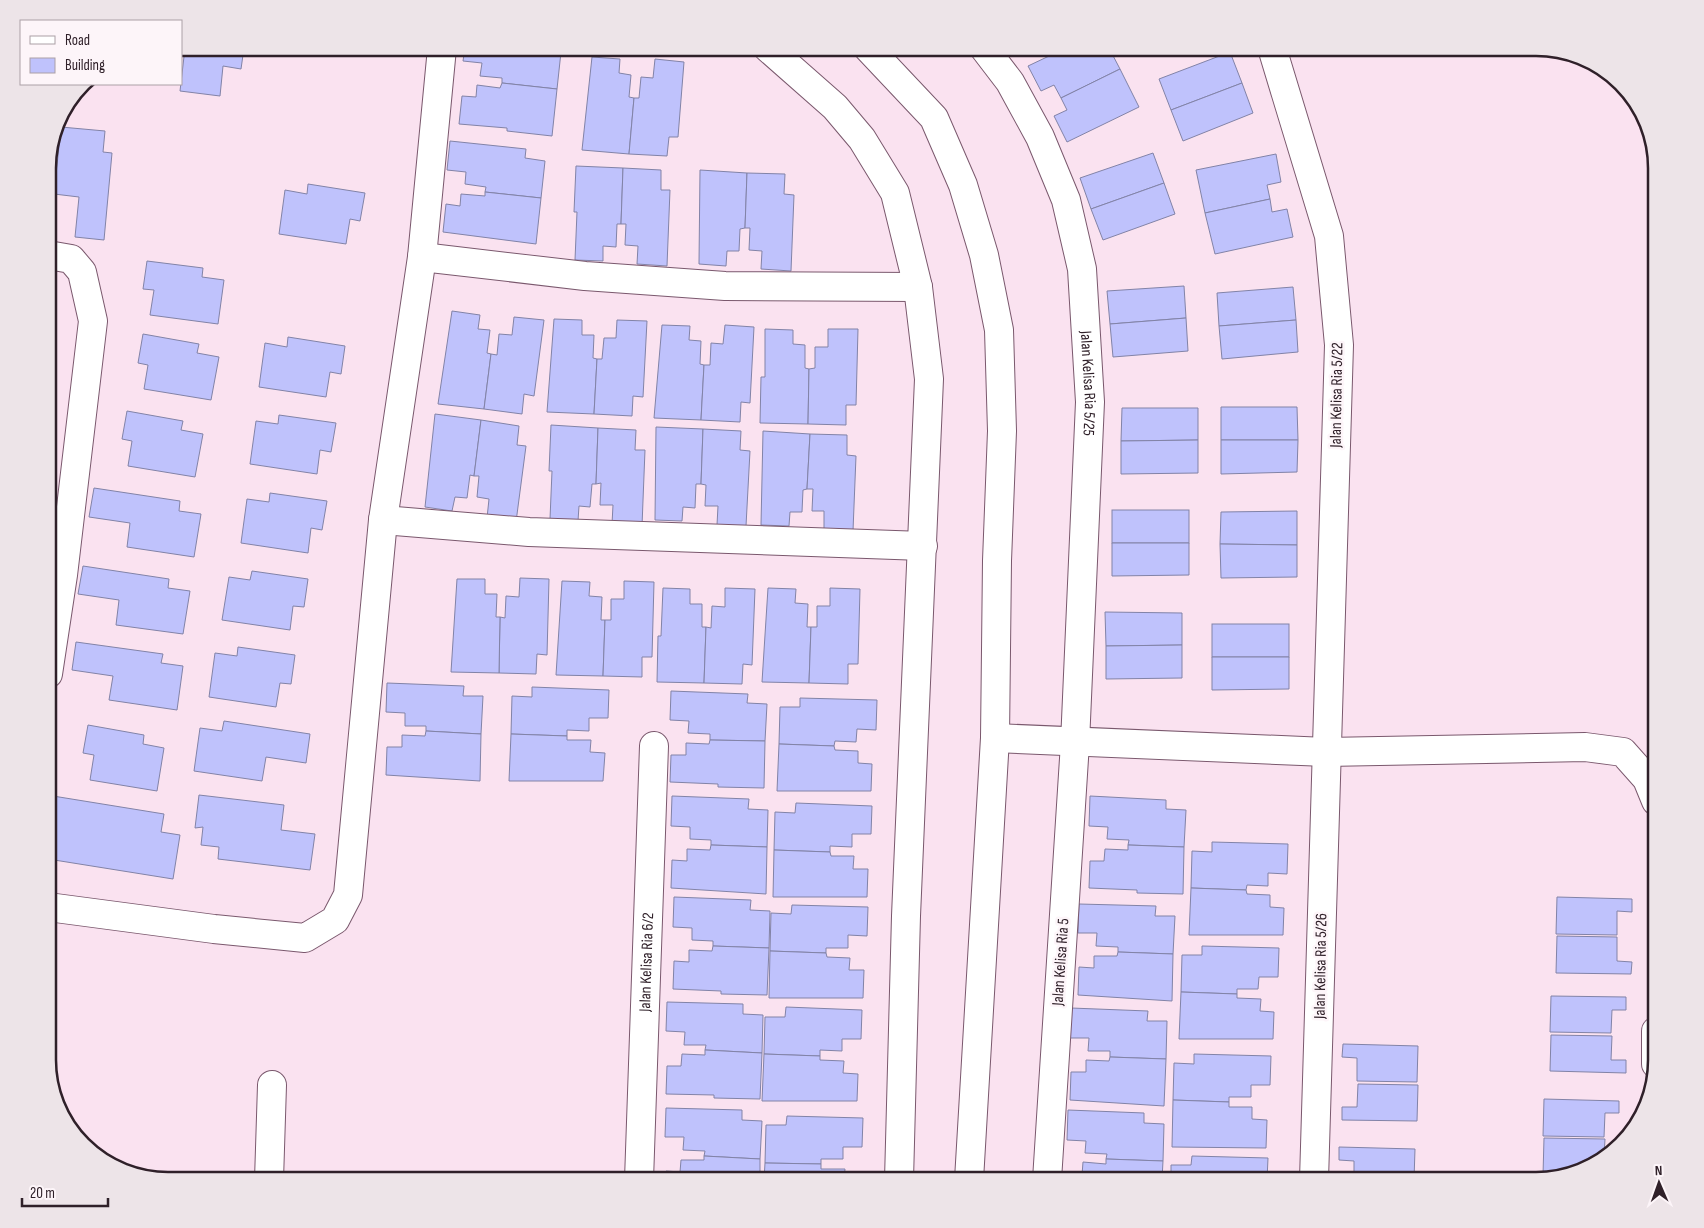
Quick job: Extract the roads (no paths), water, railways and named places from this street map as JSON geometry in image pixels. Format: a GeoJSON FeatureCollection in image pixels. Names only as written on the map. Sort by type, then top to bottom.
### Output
{"type":"FeatureCollection","features":[{"type":"Feature","properties":{"kind":"street"},"geometry":{"type":"LineString","coordinates":[[56,908],[214,929],[305,938],[336,920],[348,894],[383,520],[422,257],[441,56]]}},
{"type":"Feature","properties":{"kind":"street"},"geometry":{"type":"LineString","coordinates":[[777,56],[835,107],[867,147],[896,193],[918,287],[928,379],[923,546],[906,926],[899,1172]]}},
{"type":"Feature","properties":{"kind":"street"},"geometry":{"type":"LineString","coordinates":[[876,56],[934,118],[965,194],[984,255],[999,330],[1002,431],[997,561],[995,738],[969,1172]]}},
{"type":"Feature","properties":{"kind":"street","name":"Jalan Kelisa Ria 5/25"},"geometry":{"type":"LineString","coordinates":[[990,56],[1010,82],[1040,137],[1066,200],[1082,269],[1090,402],[1075,743]]}},
{"type":"Feature","properties":{"kind":"street","name":"Jalan Kelisa Ria 5/22"},"geometry":{"type":"LineString","coordinates":[[1274,56],[1329,236],[1339,345],[1326,752]]}},
{"type":"Feature","properties":{"kind":"street"},"geometry":{"type":"LineString","coordinates":[[56,256],[71,259],[82,272],[93,321],[56,621]]}},
{"type":"Feature","properties":{"kind":"street"},"geometry":{"type":"LineString","coordinates":[[422,257],[585,276],[725,286],[918,287]]}},
{"type":"Feature","properties":{"kind":"street"},"geometry":{"type":"LineString","coordinates":[[383,520],[529,532],[923,546]]}},
{"type":"Feature","properties":{"kind":"street"},"geometry":{"type":"LineString","coordinates":[[995,738],[1075,743],[1326,752],[1585,748],[1622,752],[1648,781]]}},
{"type":"Feature","properties":{"kind":"street","name":"Jalan Kelisa Ria 5"},"geometry":{"type":"LineString","coordinates":[[1048,1172],[1075,743]]}},
{"type":"Feature","properties":{"kind":"street","name":"Jalan Kelisa Ria 6/2"},"geometry":{"type":"LineString","coordinates":[[639,1172],[654,746]]}},
{"type":"Feature","properties":{"kind":"street","name":"Jalan Kelisa Ria 5/26"},"geometry":{"type":"LineString","coordinates":[[1314,1172],[1326,752]]}},
{"type":"Feature","properties":{"kind":"street"},"geometry":{"type":"LineString","coordinates":[[269,1172],[272,1086]]}}]}
